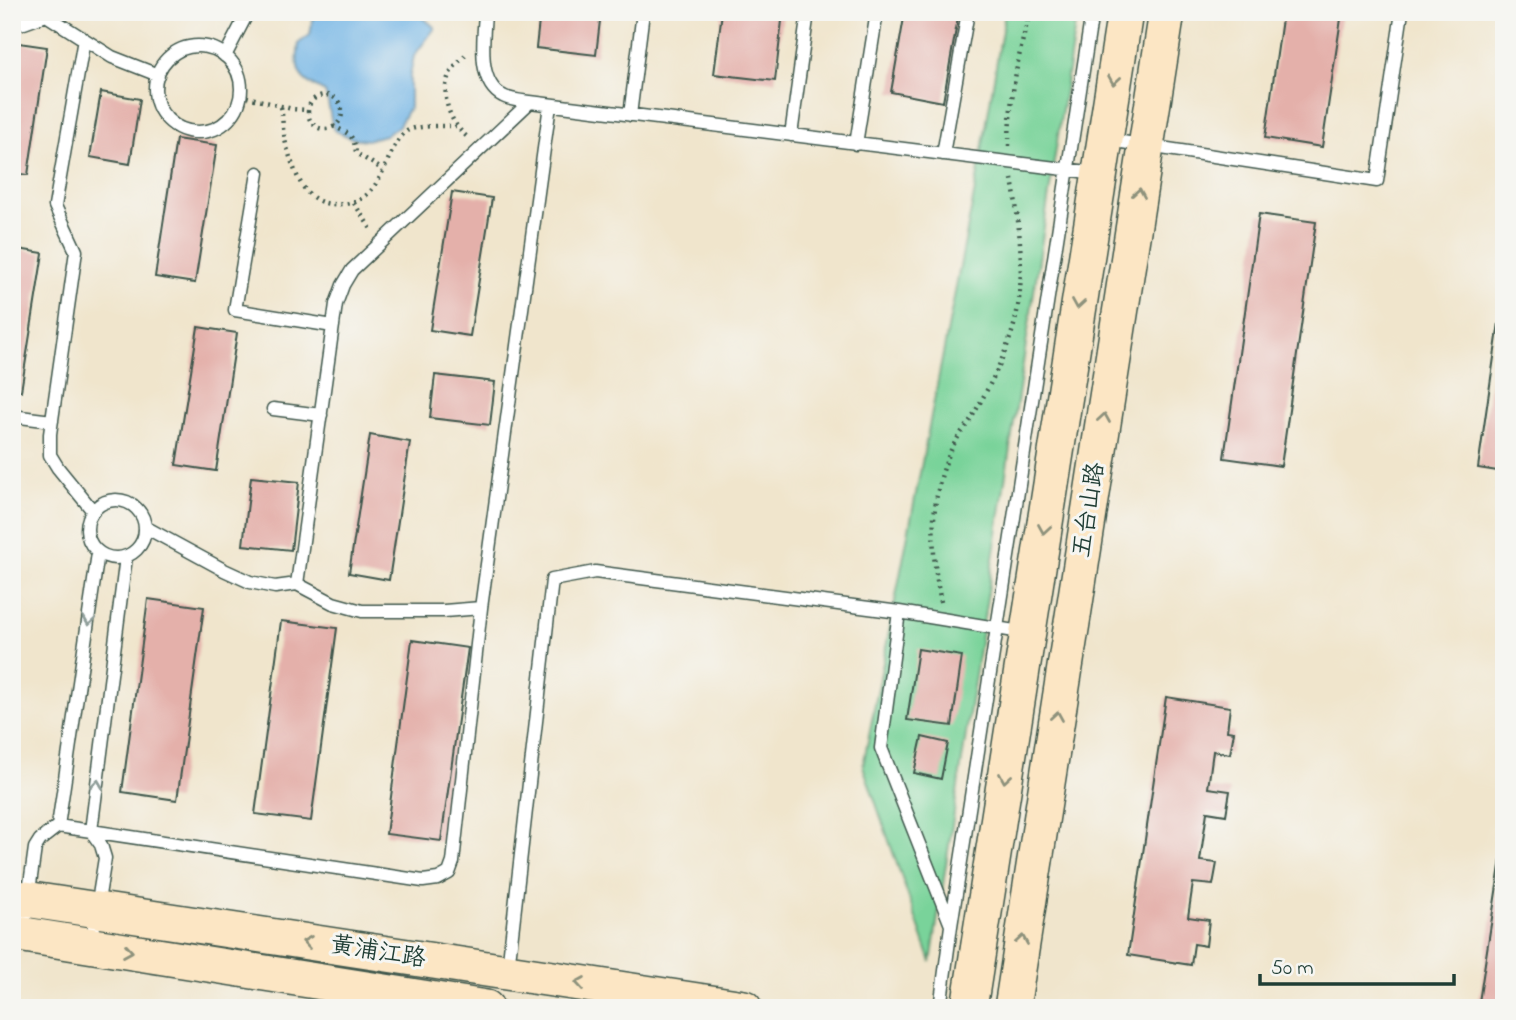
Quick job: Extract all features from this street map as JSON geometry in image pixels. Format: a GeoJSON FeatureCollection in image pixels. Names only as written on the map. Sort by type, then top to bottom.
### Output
{"type":"FeatureCollection","features":[{"type":"Feature","properties":{"kind":"main road","name":"五台山路"},"geometry":{"type":"LineString","coordinates":[[969,1008],[1012,630],[1083,171],[1105,139],[1125,12]]}},
{"type":"Feature","properties":{"kind":"main road","name":"五台山路"},"geometry":{"type":"LineString","coordinates":[[1012,1008],[1167,12]]}},
{"type":"Feature","properties":{"kind":"main road","name":"黄浦江路"},"geometry":{"type":"LineString","coordinates":[[20,898],[744,1008]]}},
{"type":"Feature","properties":{"kind":"main road","name":"黄浦江路"},"geometry":{"type":"LineString","coordinates":[[18,933],[486,1008]]}},
{"type":"Feature","properties":{"kind":"lane"},"geometry":{"type":"LineString","coordinates":[[225,56],[248,12]]}},
{"type":"Feature","properties":{"kind":"lane"},"geometry":{"type":"LineString","coordinates":[[473,12],[485,17],[483,65],[489,83],[502,96],[550,105],[1083,171],[1092,12]]}},
{"type":"Feature","properties":{"kind":"lane"},"geometry":{"type":"LineString","coordinates":[[630,115],[643,12]]}},
{"type":"Feature","properties":{"kind":"lane"},"geometry":{"type":"LineString","coordinates":[[791,135],[808,12]]}},
{"type":"Feature","properties":{"kind":"lane"},"geometry":{"type":"LineString","coordinates":[[856,144],[877,12]]}},
{"type":"Feature","properties":{"kind":"lane"},"geometry":{"type":"LineString","coordinates":[[943,154],[968,12]]}},
{"type":"Feature","properties":{"kind":"lane"},"geometry":{"type":"LineString","coordinates":[[1105,139],[1377,181],[1402,12]]}},
{"type":"Feature","properties":{"kind":"lane"},"geometry":{"type":"LineString","coordinates":[[12,22],[24,23],[46,13],[112,57],[158,75]]}},
{"type":"Feature","properties":{"kind":"lane"},"geometry":{"type":"LineString","coordinates":[[84,39],[55,206],[75,251],[50,434],[50,455],[93,511]]}},
{"type":"Feature","properties":{"kind":"lane"},"geometry":{"type":"LineString","coordinates":[[200,46],[213,49],[225,56],[240,80],[236,108],[228,120],[216,128],[202,132],[188,131],[164,116],[157,103],[155,89],[158,75],[164,63],[186,48],[200,46]]}},
{"type":"Feature","properties":{"kind":"lane"},"geometry":{"type":"LineString","coordinates":[[297,584],[333,326],[343,285],[352,270],[530,102]]}},
{"type":"Feature","properties":{"kind":"lane"},"geometry":{"type":"LineString","coordinates":[[58,826],[423,881],[438,879],[450,873],[481,608],[550,105]]}},
{"type":"Feature","properties":{"kind":"lane"},"geometry":{"type":"LineString","coordinates":[[258,173],[235,310],[333,326]]}},
{"type":"Feature","properties":{"kind":"lane"},"geometry":{"type":"LineString","coordinates":[[273,408],[321,415]]}},
{"type":"Feature","properties":{"kind":"lane"},"geometry":{"type":"LineString","coordinates":[[12,416],[52,421]]}},
{"type":"Feature","properties":{"kind":"lane"},"geometry":{"type":"LineString","coordinates":[[109,500],[129,503],[142,517],[145,527],[140,545],[126,557],[116,559],[99,553],[92,546],[86,529],[93,511],[109,500]]}},
{"type":"Feature","properties":{"kind":"lane"},"geometry":{"type":"LineString","coordinates":[[145,527],[250,582],[275,587],[297,584],[333,603],[362,611],[418,612],[481,608]]}},
{"type":"Feature","properties":{"kind":"lane"},"geometry":{"type":"LineString","coordinates":[[18,933],[20,898],[35,848],[40,840],[58,826],[99,553]]}},
{"type":"Feature","properties":{"kind":"lane"},"geometry":{"type":"LineString","coordinates":[[91,945],[106,858],[91,831],[126,557]]}},
{"type":"Feature","properties":{"kind":"lane"},"geometry":{"type":"LineString","coordinates":[[507,972],[552,580],[595,572],[899,612],[1012,630],[951,926],[940,1008]]}},
{"type":"Feature","properties":{"kind":"lane"},"geometry":{"type":"LineString","coordinates":[[899,612],[881,748],[951,926]]}},
{"type":"Feature","properties":{"kind":"path"},"geometry":{"type":"LineString","coordinates":[[945,620],[937,585],[934,550],[935,498],[951,449],[983,397],[1003,357],[1013,329],[1019,293],[1020,237],[1010,162],[1009,125],[1021,43],[1030,12]]}},
{"type":"Feature","properties":{"kind":"path"},"geometry":{"type":"LineString","coordinates":[[483,147],[456,126],[447,106],[446,87],[451,72],[465,55],[484,45]]}},
{"type":"Feature","properties":{"kind":"path"},"geometry":{"type":"LineString","coordinates":[[240,94],[281,107],[308,110]]}},
{"type":"Feature","properties":{"kind":"path"},"geometry":{"type":"LineString","coordinates":[[333,127],[342,113],[339,102],[324,94],[318,96],[313,99],[308,110],[313,124],[323,128],[333,127],[351,135],[356,153],[383,170]]}},
{"type":"Feature","properties":{"kind":"path"},"geometry":{"type":"LineString","coordinates":[[281,107],[283,133],[299,182],[313,199],[333,205],[354,203],[365,197],[377,183],[393,150],[407,131],[417,127],[456,126]]}},
{"type":"Feature","properties":{"kind":"path"},"geometry":{"type":"LineString","coordinates":[[354,203],[380,243]]}},
{"type":"Feature","properties":{"kind":"green space"},"geometry":{"type":"Polygon","coordinates":[[[1005,12],[1077,12],[931,962],[863,766],[979,169],[1005,12]]]}},
{"type":"Feature","properties":{"kind":"water"},"geometry":{"type":"Polygon","coordinates":[[[314,12],[417,12],[435,28],[414,56],[410,75],[410,106],[398,127],[385,135],[367,140],[351,138],[334,130],[325,92],[303,78],[298,68],[299,43],[310,35],[314,12]]]}},
{"type":"Feature","properties":{"kind":"building"},"geometry":{"type":"Polygon","coordinates":[[[540,12],[601,12],[596,55],[536,48],[540,12]]]}},
{"type":"Feature","properties":{"kind":"building"},"geometry":{"type":"Polygon","coordinates":[[[722,12],[783,12],[775,81],[714,74],[722,12]]]}},
{"type":"Feature","properties":{"kind":"building"},"geometry":{"type":"Polygon","coordinates":[[[905,12],[959,12],[943,102],[891,92],[905,12]]]}},
{"type":"Feature","properties":{"kind":"building"},"geometry":{"type":"Polygon","coordinates":[[[1283,12],[1342,12],[1322,147],[1265,138],[1283,12]]]}},
{"type":"Feature","properties":{"kind":"building"},"geometry":{"type":"Polygon","coordinates":[[[12,42],[47,47],[28,175],[12,173],[12,42]]]}},
{"type":"Feature","properties":{"kind":"building"},"geometry":{"type":"Polygon","coordinates":[[[101,92],[140,99],[130,164],[90,157],[101,92]]]}},
{"type":"Feature","properties":{"kind":"building"},"geometry":{"type":"Polygon","coordinates":[[[176,139],[217,145],[195,283],[155,277],[176,139]]]}},
{"type":"Feature","properties":{"kind":"building"},"geometry":{"type":"Polygon","coordinates":[[[452,192],[492,198],[470,336],[430,330],[452,192]]]}},
{"type":"Feature","properties":{"kind":"building"},"geometry":{"type":"Polygon","coordinates":[[[1259,214],[1316,222],[1281,466],[1224,458],[1259,214]]]}},
{"type":"Feature","properties":{"kind":"building"},"geometry":{"type":"Polygon","coordinates":[[[12,248],[43,253],[21,391],[12,390],[12,248]]]}},
{"type":"Feature","properties":{"kind":"building"},"geometry":{"type":"Polygon","coordinates":[[[1504,302],[1504,472],[1478,468],[1504,302]]]}},
{"type":"Feature","properties":{"kind":"building"},"geometry":{"type":"Polygon","coordinates":[[[198,327],[237,333],[216,471],[176,465],[198,327]]]}},
{"type":"Feature","properties":{"kind":"building"},"geometry":{"type":"Polygon","coordinates":[[[435,375],[495,382],[490,425],[430,418],[435,375]]]}},
{"type":"Feature","properties":{"kind":"building"},"geometry":{"type":"Polygon","coordinates":[[[370,435],[410,442],[389,580],[349,573],[370,435]]]}},
{"type":"Feature","properties":{"kind":"building"},"geometry":{"type":"Polygon","coordinates":[[[251,477],[299,482],[291,550],[243,545],[251,477]]]}},
{"type":"Feature","properties":{"kind":"building"},"geometry":{"type":"Polygon","coordinates":[[[148,599],[204,607],[177,800],[122,792],[148,599]]]}},
{"type":"Feature","properties":{"kind":"building"},"geometry":{"type":"Polygon","coordinates":[[[281,621],[337,628],[311,821],[255,814],[281,621]]]}},
{"type":"Feature","properties":{"kind":"building"},"geometry":{"type":"Polygon","coordinates":[[[412,640],[468,648],[441,841],[386,834],[412,640]]]}},
{"type":"Feature","properties":{"kind":"building"},"geometry":{"type":"Polygon","coordinates":[[[918,649],[962,656],[952,726],[907,720],[918,649]]]}},
{"type":"Feature","properties":{"kind":"building"},"geometry":{"type":"Polygon","coordinates":[[[1166,697],[1230,707],[1227,731],[1234,732],[1230,754],[1213,751],[1208,788],[1230,791],[1226,815],[1207,812],[1200,861],[1217,863],[1213,885],[1193,883],[1188,917],[1209,920],[1206,946],[1194,944],[1191,965],[1128,955],[1166,697]]]}},
{"type":"Feature","properties":{"kind":"building"},"geometry":{"type":"Polygon","coordinates":[[[922,737],[948,743],[941,779],[914,773],[922,737]]]}},
{"type":"Feature","properties":{"kind":"building"},"geometry":{"type":"Polygon","coordinates":[[[1504,853],[1504,1006],[1479,1002],[1504,853]]]}}]}
